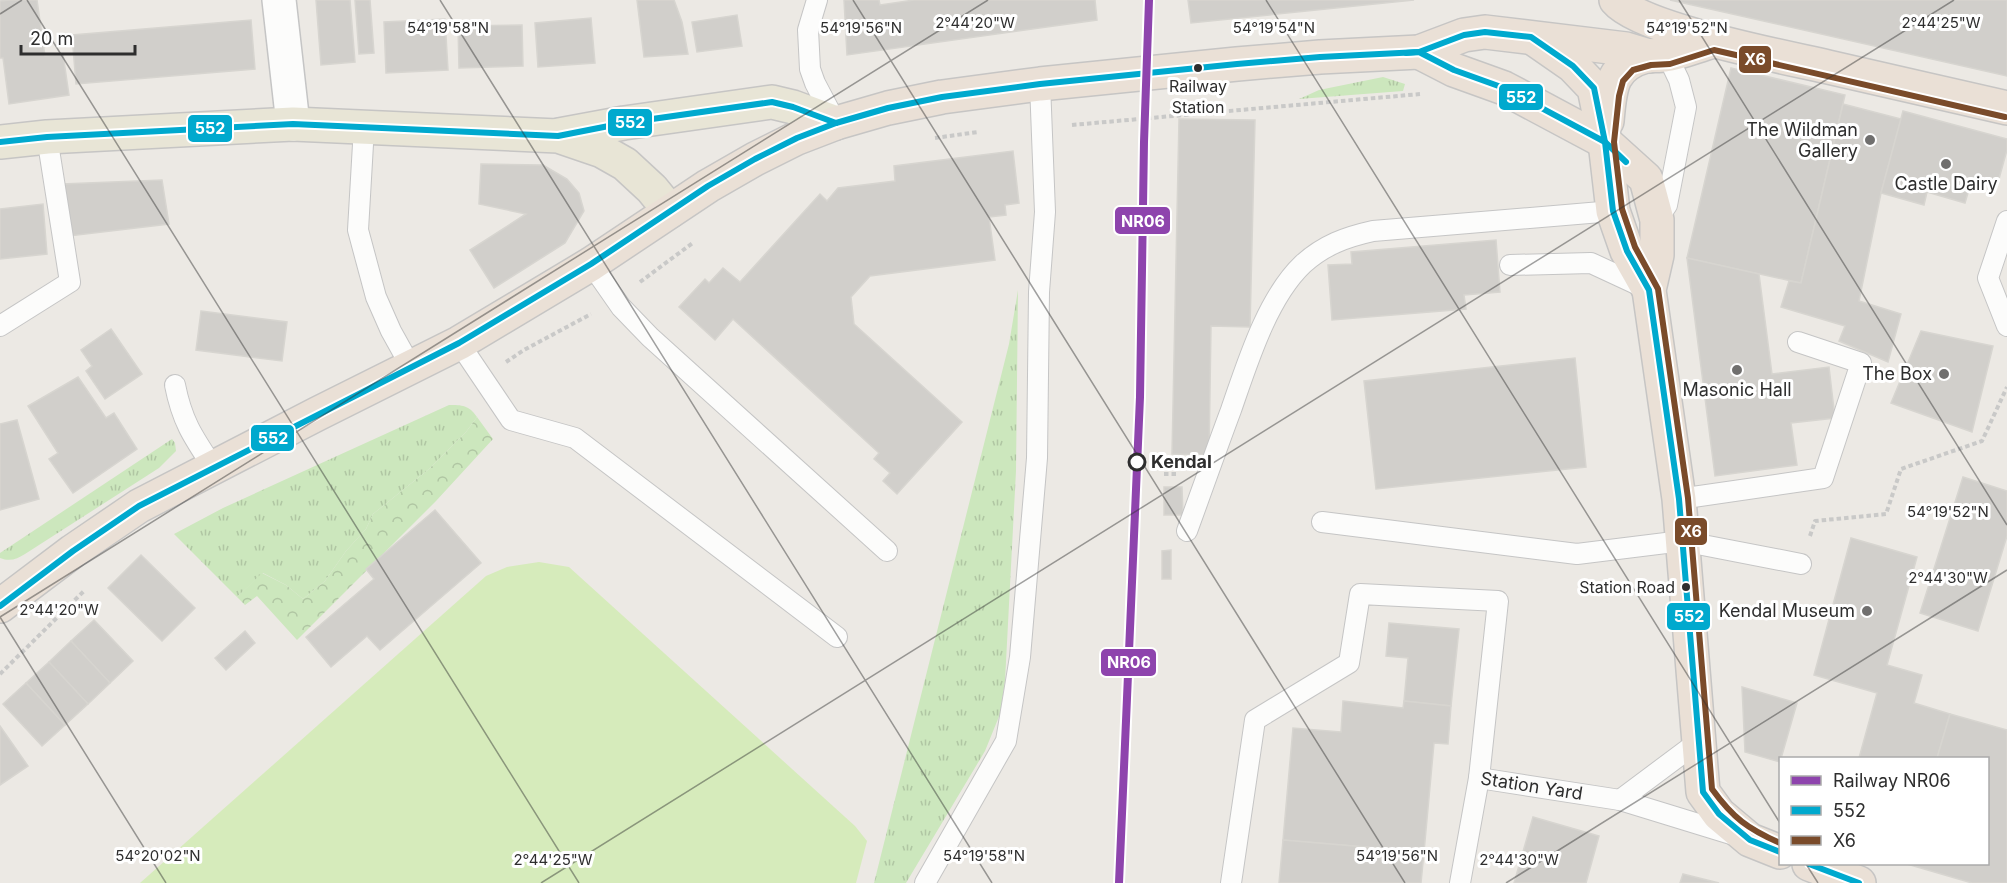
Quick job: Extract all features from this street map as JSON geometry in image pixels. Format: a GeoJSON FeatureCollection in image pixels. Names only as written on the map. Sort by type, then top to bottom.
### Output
{"type":"FeatureCollection","features":[{"type":"Feature","properties":{"kind":"highway"},"geometry":{"type":"LineString","coordinates":[[1616,0],[1630,12],[1647,20],[1714,41],[2007,108]]}},
{"type":"Feature","properties":{"kind":"highway"},"geometry":{"type":"LineString","coordinates":[[1,603],[139,506],[459,343],[591,264],[670,211],[755,159],[797,138],[836,123],[888,108],[942,97],[1040,84],[1320,57],[1419,52],[1464,35],[1485,32],[1658,55]]}},
{"type":"Feature","properties":{"kind":"highway"},"geometry":{"type":"LineString","coordinates":[[1532,37],[1573,66],[1594,88],[1605,142],[1613,211],[1627,251],[1649,290]]}},
{"type":"Feature","properties":{"kind":"highway"},"geometry":{"type":"LineString","coordinates":[[1605,142],[1610,94],[1615,77],[1628,62],[1714,41]]}},
{"type":"Feature","properties":{"kind":"highway"},"geometry":{"type":"LineString","coordinates":[[1419,52],[1454,70],[1504,88],[1605,142],[1646,179],[1657,220],[1657,255],[1649,290],[1679,499],[1703,792],[1719,814],[1750,840],[1779,852]]}},
{"type":"Feature","properties":{"kind":"highway"},"geometry":{"type":"LineString","coordinates":[[1812,865],[1859,883]]}},
{"type":"Feature","properties":{"kind":"main road"},"geometry":{"type":"LineString","coordinates":[[0,142],[47,137],[293,124],[558,136],[624,123],[772,102],[836,123]]}},
{"type":"Feature","properties":{"kind":"main road"},"geometry":{"type":"LineString","coordinates":[[558,136],[602,151],[625,164],[652,189],[670,211]]}},
{"type":"Feature","properties":{"kind":"street"},"geometry":{"type":"LineString","coordinates":[[279,0],[293,124]]}},
{"type":"Feature","properties":{"kind":"lane"},"geometry":{"type":"LineString","coordinates":[[817,0],[808,30],[810,69],[814,83],[836,123]]}},
{"type":"Feature","properties":{"kind":"lane"},"geometry":{"type":"LineString","coordinates":[[1657,220],[1667,205],[1686,107],[1679,80],[1658,55]]}},
{"type":"Feature","properties":{"kind":"lane"},"geometry":{"type":"LineString","coordinates":[[925,883],[1006,741],[1020,657],[1037,458],[1039,292],[1045,212],[1040,84]]}},
{"type":"Feature","properties":{"kind":"lane"},"geometry":{"type":"LineString","coordinates":[[364,127],[358,230],[376,297],[411,367]]}},
{"type":"Feature","properties":{"kind":"lane"},"geometry":{"type":"LineString","coordinates":[[0,326],[70,282],[47,137]]}},
{"type":"Feature","properties":{"kind":"lane"},"geometry":{"type":"LineString","coordinates":[[1187,531],[1259,332],[1290,280],[1303,264],[1326,246],[1347,236],[1373,231],[1613,211]]}},
{"type":"Feature","properties":{"kind":"lane"},"geometry":{"type":"LineString","coordinates":[[2007,221],[1988,278],[2007,326]]}},
{"type":"Feature","properties":{"kind":"lane"},"geometry":{"type":"LineString","coordinates":[[1510,265],[1591,262],[1649,290]]}},
{"type":"Feature","properties":{"kind":"lane"},"geometry":{"type":"LineString","coordinates":[[591,264],[621,307],[650,337],[887,551]]}},
{"type":"Feature","properties":{"kind":"lane"},"geometry":{"type":"LineString","coordinates":[[1679,499],[1823,478],[1861,363],[1798,342]]}},
{"type":"Feature","properties":{"kind":"lane"},"geometry":{"type":"LineString","coordinates":[[459,343],[511,420],[575,438],[837,637]]}},
{"type":"Feature","properties":{"kind":"lane"},"geometry":{"type":"LineString","coordinates":[[175,385],[180,411],[191,434],[213,467]]}},
{"type":"Feature","properties":{"kind":"lane"},"geometry":{"type":"LineString","coordinates":[[1322,522],[1577,554],[1682,542],[1801,564]]}},
{"type":"Feature","properties":{"kind":"lane"},"geometry":{"type":"LineString","coordinates":[[1231,883],[1256,720],[1349,663],[1360,594],[1498,601],[1479,778]]}},
{"type":"Feature","properties":{"kind":"lane"},"geometry":{"type":"LineString","coordinates":[[1620,800],[1699,741]]}},
{"type":"Feature","properties":{"kind":"lane","name":"Station Yard"},"geometry":{"type":"LineString","coordinates":[[1460,883],[1479,778],[1620,800],[1750,840]]}},
{"type":"Feature","properties":{"kind":"path"},"geometry":{"type":"LineString","coordinates":[[1062,126],[1421,94],[1421,87]]}},
{"type":"Feature","properties":{"kind":"path"},"geometry":{"type":"LineString","coordinates":[[934,138],[979,132]]}},
{"type":"Feature","properties":{"kind":"path"},"geometry":{"type":"LineString","coordinates":[[641,281],[697,240]]}},
{"type":"Feature","properties":{"kind":"path"},"geometry":{"type":"LineString","coordinates":[[504,363],[597,310]]}},
{"type":"Feature","properties":{"kind":"path"},"geometry":{"type":"LineString","coordinates":[[1801,564],[1815,521],[1886,514],[1900,469],[1983,441],[2007,387]]}},
{"type":"Feature","properties":{"kind":"path"},"geometry":{"type":"LineString","coordinates":[[0,674],[88,588]]}},
{"type":"Feature","properties":{"kind":"green space"},"geometry":{"type":"Polygon","coordinates":[[[1383,77],[1405,84],[1403,91],[1299,99],[1319,90],[1383,77]]]}},
{"type":"Feature","properties":{"kind":"green space"},"geometry":{"type":"Polygon","coordinates":[[[1018,290],[1016,471],[1005,681],[1000,714],[985,751],[906,883],[874,883],[1009,344],[1018,290]]]}},
{"type":"Feature","properties":{"kind":"green space"},"geometry":{"type":"Polygon","coordinates":[[[449,405],[465,406],[477,417],[466,432],[429,469],[373,514],[366,529],[346,551],[325,581],[303,599],[286,585],[263,573],[237,597],[174,534],[223,508],[449,405]]]}},
{"type":"Feature","properties":{"kind":"green space"},"geometry":{"type":"Polygon","coordinates":[[[477,417],[493,439],[436,501],[297,640],[257,596],[245,605],[237,597],[262,573],[286,585],[303,599],[325,581],[346,551],[366,529],[373,514],[429,469],[466,432],[477,417]]]}},
{"type":"Feature","properties":{"kind":"green space"},"geometry":{"type":"Polygon","coordinates":[[[172,439],[176,451],[159,468],[22,556],[10,560],[0,558],[0,553],[172,439]]]}},
{"type":"Feature","properties":{"kind":"green space"},"geometry":{"type":"Polygon","coordinates":[[[539,562],[569,567],[855,826],[867,841],[856,883],[140,883],[486,576],[507,567],[539,562]]]}},
{"type":"Feature","properties":{"kind":"building"},"geometry":{"type":"Polygon","coordinates":[[[37,0],[45,56],[63,54],[69,95],[9,104],[3,58],[0,58],[0,1],[37,0]]]}},
{"type":"Feature","properties":{"kind":"building"},"geometry":{"type":"Polygon","coordinates":[[[316,0],[350,0],[355,62],[321,65],[316,0]]]}},
{"type":"Feature","properties":{"kind":"building"},"geometry":{"type":"Polygon","coordinates":[[[355,0],[370,0],[374,53],[359,54],[355,0]]]}},
{"type":"Feature","properties":{"kind":"building"},"geometry":{"type":"Polygon","coordinates":[[[637,0],[674,0],[682,22],[688,54],[644,57],[637,0]]]}},
{"type":"Feature","properties":{"kind":"building"},"geometry":{"type":"Polygon","coordinates":[[[844,0],[879,0],[880,5],[914,0],[1095,0],[1097,20],[847,55],[844,0]]]}},
{"type":"Feature","properties":{"kind":"building"},"geometry":{"type":"Polygon","coordinates":[[[1188,0],[1414,0],[1191,23],[1188,0]]]}},
{"type":"Feature","properties":{"kind":"building"},"geometry":{"type":"Polygon","coordinates":[[[1670,0],[2007,0],[2007,76],[1670,0]]]}},
{"type":"Feature","properties":{"kind":"building"},"geometry":{"type":"Polygon","coordinates":[[[737,15],[742,46],[697,52],[692,22],[737,15]]]}},
{"type":"Feature","properties":{"kind":"building"},"geometry":{"type":"Polygon","coordinates":[[[591,18],[595,63],[538,67],[535,23],[591,18]]]}},
{"type":"Feature","properties":{"kind":"building"},"geometry":{"type":"Polygon","coordinates":[[[445,19],[448,70],[386,73],[384,22],[445,19]]]}},
{"type":"Feature","properties":{"kind":"building"},"geometry":{"type":"Polygon","coordinates":[[[251,20],[255,69],[76,84],[72,35],[251,20]]]}},
{"type":"Feature","properties":{"kind":"building"},"geometry":{"type":"Polygon","coordinates":[[[522,25],[523,66],[459,68],[458,26],[522,25]]]}},
{"type":"Feature","properties":{"kind":"building"},"geometry":{"type":"Polygon","coordinates":[[[1731,68],[1845,95],[1801,283],[1687,258],[1731,68]]]}},
{"type":"Feature","properties":{"kind":"building"},"geometry":{"type":"Polygon","coordinates":[[[1843,104],[1901,119],[1881,193],[1859,301],[1901,314],[1888,362],[1839,341],[1845,326],[1781,307],[1789,281],[1801,283],[1843,104]]]}},
{"type":"Feature","properties":{"kind":"building","name":"Castle Dairy"},"geometry":{"type":"Polygon","coordinates":[[[1903,111],[2007,139],[2007,150],[1997,186],[1972,179],[1965,203],[1927,192],[1924,205],[1881,193],[1903,111]]]}},
{"type":"Feature","properties":{"kind":"building"},"geometry":{"type":"Polygon","coordinates":[[[1179,119],[1255,120],[1250,327],[1211,326],[1209,455],[1172,454],[1179,119]]]}},
{"type":"Feature","properties":{"kind":"building"},"geometry":{"type":"Polygon","coordinates":[[[1013,151],[1019,203],[1005,205],[1006,215],[989,217],[995,260],[870,276],[851,297],[854,324],[962,422],[897,494],[883,481],[890,473],[874,459],[879,453],[733,319],[715,340],[679,307],[705,279],[709,283],[723,268],[740,282],[820,194],[827,201],[838,188],[895,181],[894,166],[1013,151]]]}},
{"type":"Feature","properties":{"kind":"building"},"geometry":{"type":"Polygon","coordinates":[[[481,164],[543,165],[567,179],[579,193],[584,211],[565,243],[494,288],[470,250],[526,214],[479,204],[481,164]]]}},
{"type":"Feature","properties":{"kind":"building"},"geometry":{"type":"Polygon","coordinates":[[[162,180],[169,224],[69,236],[62,184],[162,180]]]}},
{"type":"Feature","properties":{"kind":"building"},"geometry":{"type":"Polygon","coordinates":[[[43,204],[47,254],[0,259],[0,209],[43,204]]]}},
{"type":"Feature","properties":{"kind":"building"},"geometry":{"type":"Polygon","coordinates":[[[1496,240],[1500,292],[1464,295],[1466,309],[1332,320],[1328,265],[1352,264],[1351,252],[1496,240]]]}},
{"type":"Feature","properties":{"kind":"building","name":"Masonic Hall"},"geometry":{"type":"Polygon","coordinates":[[[1687,258],[1759,274],[1772,374],[1829,367],[1835,418],[1791,423],[1797,465],[1715,476],[1687,258]]]}},
{"type":"Feature","properties":{"kind":"building"},"geometry":{"type":"Polygon","coordinates":[[[201,311],[287,322],[282,361],[196,350],[201,311]]]}},
{"type":"Feature","properties":{"kind":"building"},"geometry":{"type":"Polygon","coordinates":[[[111,329],[142,374],[105,399],[86,371],[92,366],[81,350],[111,329]]]}},
{"type":"Feature","properties":{"kind":"building","name":"The Box"},"geometry":{"type":"Polygon","coordinates":[[[1921,331],[1993,346],[1972,432],[1891,403],[1921,331]]]}},
{"type":"Feature","properties":{"kind":"building"},"geometry":{"type":"Polygon","coordinates":[[[1575,358],[1586,467],[1376,489],[1364,381],[1575,358]]]}},
{"type":"Feature","properties":{"kind":"building"},"geometry":{"type":"Polygon","coordinates":[[[78,377],[106,418],[114,413],[137,449],[73,493],[49,459],[58,453],[28,406],[78,377]]]}},
{"type":"Feature","properties":{"kind":"building"},"geometry":{"type":"Polygon","coordinates":[[[17,420],[39,499],[0,510],[0,424],[17,420]]]}},
{"type":"Feature","properties":{"kind":"building"},"geometry":{"type":"Polygon","coordinates":[[[1963,477],[2007,491],[2007,536],[1978,631],[1920,613],[1963,477]]]}},
{"type":"Feature","properties":{"kind":"building"},"geometry":{"type":"Polygon","coordinates":[[[1164,487],[1182,487],[1183,515],[1164,515],[1164,487]]]}},
{"type":"Feature","properties":{"kind":"building"},"geometry":{"type":"Polygon","coordinates":[[[435,510],[481,563],[380,650],[367,636],[331,667],[306,637],[374,579],[366,569],[435,510]]]}},
{"type":"Feature","properties":{"kind":"building","name":"Kendal Museum"},"geometry":{"type":"Polygon","coordinates":[[[1851,538],[1917,557],[1887,665],[1922,675],[1914,703],[1950,714],[1937,757],[1859,757],[1877,693],[1814,675],[1851,538]]]}},
{"type":"Feature","properties":{"kind":"building"},"geometry":{"type":"Polygon","coordinates":[[[1171,550],[1171,579],[1162,579],[1162,551],[1171,550]]]}},
{"type":"Feature","properties":{"kind":"building"},"geometry":{"type":"Polygon","coordinates":[[[141,555],[195,608],[162,641],[108,588],[141,555]]]}},
{"type":"Feature","properties":{"kind":"building"},"geometry":{"type":"Polygon","coordinates":[[[94,620],[133,661],[110,683],[71,641],[94,620]]]}},
{"type":"Feature","properties":{"kind":"building"},"geometry":{"type":"Polygon","coordinates":[[[1389,623],[1459,629],[1451,706],[1404,701],[1408,658],[1386,656],[1389,623]]]}},
{"type":"Feature","properties":{"kind":"building"},"geometry":{"type":"Polygon","coordinates":[[[245,631],[255,643],[226,670],[215,658],[245,631]]]}},
{"type":"Feature","properties":{"kind":"building"},"geometry":{"type":"Polygon","coordinates":[[[71,641],[110,683],[88,704],[49,662],[71,641]]]}},
{"type":"Feature","properties":{"kind":"building"},"geometry":{"type":"Polygon","coordinates":[[[49,662],[88,704],[65,725],[26,683],[49,662]]]}},
{"type":"Feature","properties":{"kind":"building"},"geometry":{"type":"Polygon","coordinates":[[[26,683],[65,725],[42,746],[3,704],[26,683]]]}},
{"type":"Feature","properties":{"kind":"building"},"geometry":{"type":"Polygon","coordinates":[[[1742,687],[1797,703],[1779,762],[1745,752],[1742,687]]]}},
{"type":"Feature","properties":{"kind":"building"},"geometry":{"type":"Polygon","coordinates":[[[1343,701],[1403,708],[1404,701],[1451,706],[1448,744],[1434,743],[1424,852],[1283,840],[1293,728],[1341,732],[1343,701]]]}},
{"type":"Feature","properties":{"kind":"building"},"geometry":{"type":"Polygon","coordinates":[[[1950,714],[2007,730],[2007,883],[1972,883],[1910,865],[1989,865],[1989,757],[1937,757],[1950,714]]]}},
{"type":"Feature","properties":{"kind":"building"},"geometry":{"type":"Polygon","coordinates":[[[0,726],[28,766],[0,785],[0,726]]]}},
{"type":"Feature","properties":{"kind":"building"},"geometry":{"type":"Polygon","coordinates":[[[1533,817],[1599,836],[1586,883],[1514,883],[1533,817]]]}},
{"type":"Feature","properties":{"kind":"building"},"geometry":{"type":"Polygon","coordinates":[[[1283,840],[1424,852],[1421,883],[1279,883],[1283,840]]]}},
{"type":"Feature","properties":{"kind":"building"},"geometry":{"type":"Polygon","coordinates":[[[1683,874],[1719,883],[1680,883],[1683,874]]]}},
{"type":"Feature","properties":{"kind":"rail line","name":"NR06"},"geometry":{"type":"LineString","coordinates":[[1119,883],[1140,397],[1149,0]]}},
{"type":"Feature","properties":{"kind":"transit line","name":"552"},"geometry":{"type":"LineString","coordinates":[[0,606],[73,551],[139,506],[459,343],[591,264],[708,186],[797,138],[836,123],[888,108],[942,97],[1040,84],[1237,64],[1419,52],[1464,35],[1485,32],[1531,37],[1573,66],[1594,88],[1605,142],[1613,211],[1627,251],[1649,290],[1679,499],[1703,792],[1719,814],[1750,840],[1779,852]]}},
{"type":"Feature","properties":{"kind":"transit line","name":"X6"},"geometry":{"type":"LineString","coordinates":[[1779,843],[1742,822],[1712,789],[1688,498],[1658,289],[1635,247],[1622,209],[1614,142],[1623,81],[1633,70],[1651,65],[1670,64],[1714,50],[2005,117]]}},
{"type":"Feature","properties":{"kind":"transit line","name":"552"},"geometry":{"type":"LineString","coordinates":[[1406,53],[1419,52],[1454,70],[1504,88],[1605,142],[1626,162]]}},
{"type":"Feature","properties":{"kind":"transit line","name":"552"},"geometry":{"type":"LineString","coordinates":[[0,142],[47,137],[293,124],[558,136],[624,123],[772,102],[836,123]]}},
{"type":"Feature","properties":{"kind":"transit line","name":"552"},"geometry":{"type":"LineString","coordinates":[[1812,865],[1859,883]]}},
{"type":"Feature","properties":{"kind":"place","name":"Railway Station"},"geometry":{"type":"Point","coordinates":[1198,68]}},
{"type":"Feature","properties":{"kind":"place","name":"The Wildman Gallery"},"geometry":{"type":"Point","coordinates":[1870,140]}},
{"type":"Feature","properties":{"kind":"place","name":"Castle Dairy"},"geometry":{"type":"Point","coordinates":[1946,164]}},
{"type":"Feature","properties":{"kind":"place","name":"Masonic Hall"},"geometry":{"type":"Point","coordinates":[1737,370]}},
{"type":"Feature","properties":{"kind":"place","name":"The Box"},"geometry":{"type":"Point","coordinates":[1944,374]}},
{"type":"Feature","properties":{"kind":"place","name":"Kendal"},"geometry":{"type":"Point","coordinates":[1137,462]}},
{"type":"Feature","properties":{"kind":"place","name":"Station Road"},"geometry":{"type":"Point","coordinates":[1686,587]}},
{"type":"Feature","properties":{"kind":"place","name":"Kendal Museum"},"geometry":{"type":"Point","coordinates":[1867,611]}}]}
